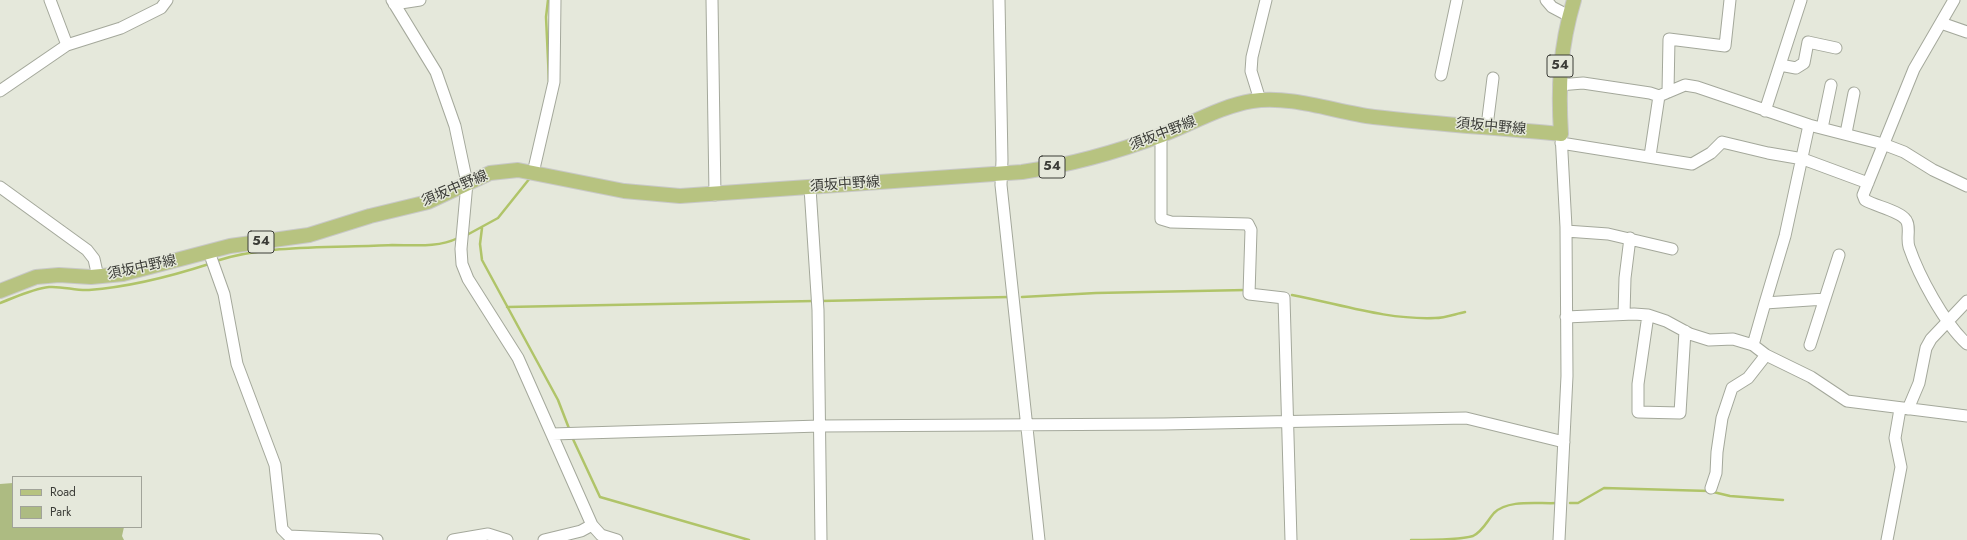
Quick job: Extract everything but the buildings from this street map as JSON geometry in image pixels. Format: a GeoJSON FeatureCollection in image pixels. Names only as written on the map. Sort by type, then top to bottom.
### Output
{"type":"FeatureCollection","features":[{"type":"Feature","properties":{"kind":"main road","name":"54"},"geometry":{"type":"LineString","coordinates":[[1561,139],[1559,85],[1561,55],[1574,0]]}},
{"type":"Feature","properties":{"kind":"main road","name":"須坂中野線"},"geometry":{"type":"LineString","coordinates":[[0,291],[25,280],[43,276],[98,277],[211,259],[236,245],[316,233],[377,214],[428,202],[490,173],[518,170],[624,191],[662,196],[810,188],[1034,170],[1119,150],[1161,136],[1232,107],[1260,100],[1282,100],[1375,117],[1487,126],[1561,139]]}},
{"type":"Feature","properties":{"kind":"street"},"geometry":{"type":"LineString","coordinates":[[50,0],[68,46]]}},
{"type":"Feature","properties":{"kind":"street"},"geometry":{"type":"LineString","coordinates":[[0,91],[68,46],[121,28],[161,8],[167,0]]}},
{"type":"Feature","properties":{"kind":"street"},"geometry":{"type":"LineString","coordinates":[[420,0],[393,2],[436,72],[455,126],[467,183],[461,249],[462,264],[468,279],[500,327],[518,358],[592,525],[602,538],[617,540]]}},
{"type":"Feature","properties":{"kind":"street"},"geometry":{"type":"LineString","coordinates":[[533,173],[554,82],[555,0]]}},
{"type":"Feature","properties":{"kind":"street"},"geometry":{"type":"LineString","coordinates":[[712,0],[715,194]]}},
{"type":"Feature","properties":{"kind":"street"},"geometry":{"type":"LineString","coordinates":[[999,0],[1002,200],[1039,540]]}},
{"type":"Feature","properties":{"kind":"street"},"geometry":{"type":"LineString","coordinates":[[1260,100],[1251,70],[1252,57],[1266,0]]}},
{"type":"Feature","properties":{"kind":"street"},"geometry":{"type":"LineString","coordinates":[[1441,75],[1457,0]]}},
{"type":"Feature","properties":{"kind":"street"},"geometry":{"type":"LineString","coordinates":[[1546,0],[1552,7],[1569,16]]}},
{"type":"Feature","properties":{"kind":"street"},"geometry":{"type":"LineString","coordinates":[[1650,156],[1663,94],[1669,39],[1725,46],[1730,0]]}},
{"type":"Feature","properties":{"kind":"street"},"geometry":{"type":"LineString","coordinates":[[1765,111],[1801,0]]}},
{"type":"Feature","properties":{"kind":"street"},"geometry":{"type":"LineString","coordinates":[[1954,0],[1914,69],[1863,195],[1864,200],[1901,215],[1906,220],[1908,225],[1906,236],[1919,275],[1948,320],[1967,344]]}},
{"type":"Feature","properties":{"kind":"street"},"geometry":{"type":"LineString","coordinates":[[1942,23],[1967,32]]}},
{"type":"Feature","properties":{"kind":"street"},"geometry":{"type":"LineString","coordinates":[[1780,65],[1796,68],[1804,63],[1808,42],[1836,48]]}},
{"type":"Feature","properties":{"kind":"street"},"geometry":{"type":"LineString","coordinates":[[1487,126],[1492,78]]}},
{"type":"Feature","properties":{"kind":"street"},"geometry":{"type":"LineString","coordinates":[[1559,85],[1583,83],[1663,94],[1684,85],[1697,87],[1809,125],[1846,133],[1883,144],[1904,152],[1933,170],[1967,186]]}},
{"type":"Feature","properties":{"kind":"street"},"geometry":{"type":"LineString","coordinates":[[1822,128],[1831,85]]}},
{"type":"Feature","properties":{"kind":"street"},"geometry":{"type":"LineString","coordinates":[[1846,133],[1854,93]]}},
{"type":"Feature","properties":{"kind":"street"},"geometry":{"type":"LineString","coordinates":[[1753,345],[1785,236],[1803,159],[1809,125]]}},
{"type":"Feature","properties":{"kind":"street"},"geometry":{"type":"LineString","coordinates":[[1161,136],[1161,219],[1171,222],[1248,224],[1251,230],[1249,294],[1284,298],[1291,540]]}},
{"type":"Feature","properties":{"kind":"street"},"geometry":{"type":"LineString","coordinates":[[1559,540],[1567,376],[1566,231],[1561,139],[1692,164],[1711,153],[1722,142],[1768,153],[1803,159],[1868,183]]}},
{"type":"Feature","properties":{"kind":"street"},"geometry":{"type":"LineString","coordinates":[[0,187],[87,250],[94,259],[98,277]]}},
{"type":"Feature","properties":{"kind":"street"},"geometry":{"type":"LineString","coordinates":[[810,188],[818,310],[821,540]]}},
{"type":"Feature","properties":{"kind":"street"},"geometry":{"type":"LineString","coordinates":[[1566,231],[1608,234],[1672,249]]}},
{"type":"Feature","properties":{"kind":"street"},"geometry":{"type":"LineString","coordinates":[[1624,314],[1625,278],[1630,238]]}},
{"type":"Feature","properties":{"kind":"street"},"geometry":{"type":"LineString","coordinates":[[1810,345],[1839,255]]}},
{"type":"Feature","properties":{"kind":"street"},"geometry":{"type":"LineString","coordinates":[[211,259],[224,294],[237,364],[275,465],[282,530],[288,536],[377,540]]}},
{"type":"Feature","properties":{"kind":"street"},"geometry":{"type":"LineString","coordinates":[[1765,303],[1825,299]]}},
{"type":"Feature","properties":{"kind":"street"},"geometry":{"type":"LineString","coordinates":[[1888,540],[1901,467],[1895,438],[1904,409],[1919,383],[1926,348],[1931,339],[1967,301]]}},
{"type":"Feature","properties":{"kind":"street"},"geometry":{"type":"LineString","coordinates":[[1566,317],[1624,314],[1648,315],[1666,321],[1685,331],[1709,340],[1733,339],[1753,345],[1766,355],[1811,377],[1847,401],[1967,416]]}},
{"type":"Feature","properties":{"kind":"street"},"geometry":{"type":"LineString","coordinates":[[1648,315],[1638,384],[1638,412],[1680,413],[1685,331]]}},
{"type":"Feature","properties":{"kind":"street"},"geometry":{"type":"LineString","coordinates":[[1711,488],[1716,473],[1717,452],[1722,418],[1732,388],[1748,378],[1766,355]]}},
{"type":"Feature","properties":{"kind":"street"},"geometry":{"type":"LineString","coordinates":[[552,434],[820,426],[1164,424],[1466,418],[1564,442]]}},
{"type":"Feature","properties":{"kind":"street"},"geometry":{"type":"LineString","coordinates":[[544,540],[581,531],[592,525]]}},
{"type":"Feature","properties":{"kind":"street"},"geometry":{"type":"LineString","coordinates":[[453,540],[488,534],[507,540]]}},
{"type":"Feature","properties":{"kind":"green space"},"geometry":{"type":"Polygon","coordinates":[[[12,483],[12,528],[124,528],[122,536],[124,540],[0,540],[0,484],[12,483]]]}},
{"type":"Feature","properties":{"kind":"waterway"},"geometry":{"type":"LineString","coordinates":[[548,0],[546,17],[549,81]]}},
{"type":"Feature","properties":{"kind":"waterway"},"geometry":{"type":"LineString","coordinates":[[465,236],[498,218],[530,178]]}},
{"type":"Feature","properties":{"kind":"waterway"},"geometry":{"type":"LineString","coordinates":[[482,228],[480,244],[482,260],[558,400],[570,431]]}},
{"type":"Feature","properties":{"kind":"waterway"},"geometry":{"type":"LineString","coordinates":[[216,261],[236,256],[280,249],[434,245],[458,238]]}},
{"type":"Feature","properties":{"kind":"waterway"},"geometry":{"type":"LineString","coordinates":[[0,303],[43,288],[54,287],[84,290],[104,289],[165,277],[209,264]]}},
{"type":"Feature","properties":{"kind":"waterway"},"geometry":{"type":"LineString","coordinates":[[1022,297],[1096,293],[1246,290]]}},
{"type":"Feature","properties":{"kind":"waterway"},"geometry":{"type":"LineString","coordinates":[[1292,295],[1363,311],[1399,317],[1439,318],[1465,312]]}},
{"type":"Feature","properties":{"kind":"waterway"},"geometry":{"type":"LineString","coordinates":[[821,301],[1009,297]]}},
{"type":"Feature","properties":{"kind":"waterway"},"geometry":{"type":"LineString","coordinates":[[507,307],[814,301]]}},
{"type":"Feature","properties":{"kind":"waterway"},"geometry":{"type":"LineString","coordinates":[[572,437],[600,497],[749,540]]}},
{"type":"Feature","properties":{"kind":"waterway"},"geometry":{"type":"LineString","coordinates":[[1570,503],[1578,503],[1604,488],[1709,491],[1730,496],[1783,500]]}},
{"type":"Feature","properties":{"kind":"waterway"},"geometry":{"type":"LineString","coordinates":[[1411,540],[1452,539],[1473,536],[1482,529],[1494,513],[1507,506],[1524,503],[1557,503]]}}]}
